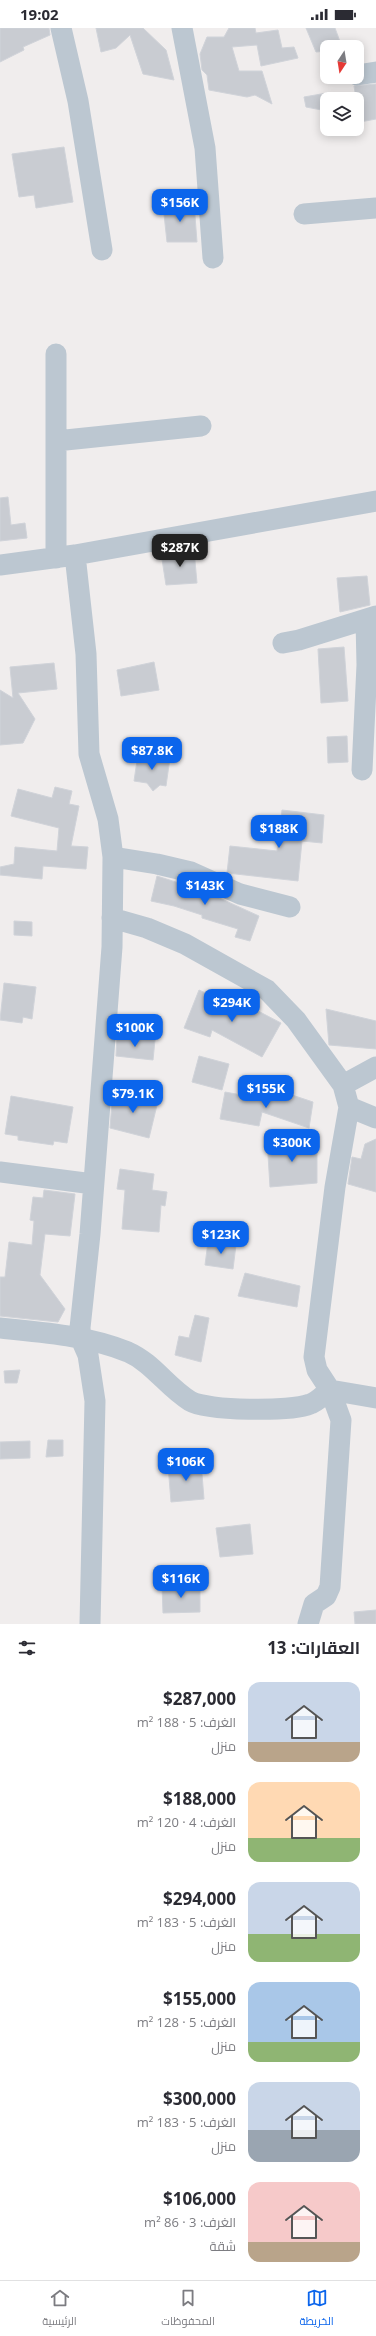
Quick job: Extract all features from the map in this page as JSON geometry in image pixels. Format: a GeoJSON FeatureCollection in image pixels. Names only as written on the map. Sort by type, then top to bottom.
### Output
{"type":"FeatureCollection","features":[{"type":"Feature","properties":{"kind":"street"},"geometry":{"type":"LineString","coordinates":[[61,28],[78,101],[102,250]]}},
{"type":"Feature","properties":{"kind":"street"},"geometry":{"type":"LineString","coordinates":[[182,28],[205,148],[213,258]]}},
{"type":"Feature","properties":{"kind":"street"},"geometry":{"type":"LineString","coordinates":[[364,73],[376,72]]}},
{"type":"Feature","properties":{"kind":"street"},"geometry":{"type":"LineString","coordinates":[[304,214],[376,208]]}},
{"type":"Feature","properties":{"kind":"street"},"geometry":{"type":"LineString","coordinates":[[56,354],[56,441],[66,556],[86,654],[89,754],[108,819],[113,857],[112,918],[104,1058],[81,1307],[81,1339],[88,1355],[95,1401],[90,1624]]}},
{"type":"Feature","properties":{"kind":"street"},"geometry":{"type":"LineString","coordinates":[[56,441],[201,426]]}},
{"type":"Feature","properties":{"kind":"street"},"geometry":{"type":"LineString","coordinates":[[0,565],[66,556],[376,501]]}},
{"type":"Feature","properties":{"kind":"street"},"geometry":{"type":"LineString","coordinates":[[284,643],[299,640],[371,618],[367,665],[362,770]]}},
{"type":"Feature","properties":{"kind":"street"},"geometry":{"type":"LineString","coordinates":[[113,857],[157,864],[191,872],[240,894],[290,908]]}},
{"type":"Feature","properties":{"kind":"street"},"geometry":{"type":"LineString","coordinates":[[112,918],[147,928],[185,944],[267,990],[296,1020],[343,1085],[350,1107],[334,1188],[314,1356],[317,1370],[330,1390],[341,1420],[334,1512],[334,1550],[330,1587],[326,1596],[314,1604],[308,1624]]}},
{"type":"Feature","properties":{"kind":"street"},"geometry":{"type":"LineString","coordinates":[[343,1085],[376,1067]]}},
{"type":"Feature","properties":{"kind":"street"},"geometry":{"type":"LineString","coordinates":[[350,1107],[376,1118]]}},
{"type":"Feature","properties":{"kind":"street"},"geometry":{"type":"LineString","coordinates":[[0,1172],[93,1184]]}},
{"type":"Feature","properties":{"kind":"street"},"geometry":{"type":"LineString","coordinates":[[0,1328],[81,1339],[109,1345],[145,1361],[190,1401],[200,1405],[260,1410],[286,1408],[311,1404],[330,1390],[376,1398]]}},
{"type":"Feature","properties":{"kind":"building"},"geometry":{"type":"Polygon","coordinates":[[[0,28],[49,28],[50,35],[23,47],[24,50],[0,62],[0,28]]]}},
{"type":"Feature","properties":{"kind":"building"},"geometry":{"type":"Polygon","coordinates":[[[96,28],[143,28],[166,50],[174,80],[143,74],[130,35],[116,48],[101,52],[96,28]]]}},
{"type":"Feature","properties":{"kind":"building"},"geometry":{"type":"Polygon","coordinates":[[[229,28],[255,28],[256,33],[278,30],[282,48],[294,47],[298,58],[261,66],[257,45],[232,47],[239,71],[262,71],[272,104],[255,95],[247,97],[209,90],[207,75],[202,70],[200,54],[207,37],[224,37],[229,28]]]}},
{"type":"Feature","properties":{"kind":"building"},"geometry":{"type":"Polygon","coordinates":[[[306,28],[335,28],[339,40],[320,40],[320,52],[316,52],[306,28]]]}},
{"type":"Feature","properties":{"kind":"building"},"geometry":{"type":"Polygon","coordinates":[[[376,84],[376,119],[364,121],[364,92],[355,92],[354,86],[376,84]]]}},
{"type":"Feature","properties":{"kind":"building"},"geometry":{"type":"Polygon","coordinates":[[[320,94],[320,110],[306,107],[304,97],[320,94]]]}},
{"type":"Feature","properties":{"kind":"building"},"geometry":{"type":"Polygon","coordinates":[[[64,147],[73,202],[36,208],[34,195],[19,197],[12,154],[64,147]]]}},
{"type":"Feature","properties":{"kind":"building"},"geometry":{"type":"Polygon","coordinates":[[[194,203],[197,242],[167,242],[163,205],[194,203]]]}},
{"type":"Feature","properties":{"kind":"building"},"geometry":{"type":"Polygon","coordinates":[[[8,497],[11,525],[25,523],[27,538],[0,541],[0,498],[8,497]]]}},
{"type":"Feature","properties":{"kind":"building"},"geometry":{"type":"Polygon","coordinates":[[[194,550],[197,583],[166,585],[161,553],[194,550]]]}},
{"type":"Feature","properties":{"kind":"building"},"geometry":{"type":"Polygon","coordinates":[[[367,576],[370,605],[340,612],[337,578],[367,576]]]}},
{"type":"Feature","properties":{"kind":"building"},"geometry":{"type":"Polygon","coordinates":[[[344,647],[348,701],[321,703],[318,649],[344,647]]]}},
{"type":"Feature","properties":{"kind":"building"},"geometry":{"type":"Polygon","coordinates":[[[154,662],[159,690],[121,696],[117,670],[154,662]]]}},
{"type":"Feature","properties":{"kind":"building"},"geometry":{"type":"Polygon","coordinates":[[[54,663],[57,689],[18,693],[35,719],[23,743],[0,745],[0,690],[13,698],[10,667],[54,663]]]}},
{"type":"Feature","properties":{"kind":"building"},"geometry":{"type":"Polygon","coordinates":[[[347,736],[348,762],[328,763],[327,737],[347,736]]]}},
{"type":"Feature","properties":{"kind":"building"},"geometry":{"type":"Polygon","coordinates":[[[138,754],[170,758],[166,786],[160,785],[153,791],[147,783],[134,781],[138,754]]]}},
{"type":"Feature","properties":{"kind":"building"},"geometry":{"type":"Polygon","coordinates":[[[55,787],[72,791],[69,804],[79,806],[71,846],[88,847],[86,869],[43,866],[42,879],[0,875],[0,867],[14,864],[15,847],[57,851],[59,828],[11,816],[18,789],[52,798],[55,787]]]}},
{"type":"Feature","properties":{"kind":"building"},"geometry":{"type":"Polygon","coordinates":[[[282,810],[324,815],[322,843],[302,841],[298,881],[227,873],[230,846],[277,851],[282,810]]]}},
{"type":"Feature","properties":{"kind":"building"},"geometry":{"type":"Polygon","coordinates":[[[157,876],[204,891],[259,916],[250,941],[235,937],[238,929],[202,918],[202,915],[174,906],[151,901],[157,876]]]}},
{"type":"Feature","properties":{"kind":"building"},"geometry":{"type":"Polygon","coordinates":[[[14,921],[32,922],[32,936],[14,935],[14,921]]]}},
{"type":"Feature","properties":{"kind":"building"},"geometry":{"type":"Polygon","coordinates":[[[4,983],[36,987],[32,1019],[23,1017],[22,1023],[0,1020],[4,983]]]}},
{"type":"Feature","properties":{"kind":"building"},"geometry":{"type":"Polygon","coordinates":[[[199,990],[236,1007],[239,1001],[281,1023],[262,1057],[212,1030],[210,1037],[184,1028],[199,990]]]}},
{"type":"Feature","properties":{"kind":"building"},"geometry":{"type":"Polygon","coordinates":[[[326,1009],[376,1021],[376,1049],[329,1045],[326,1009]]]}},
{"type":"Feature","properties":{"kind":"building"},"geometry":{"type":"Polygon","coordinates":[[[117,1036],[155,1040],[153,1060],[116,1056],[117,1036]]]}},
{"type":"Feature","properties":{"kind":"building"},"geometry":{"type":"Polygon","coordinates":[[[199,1056],[229,1064],[222,1090],[192,1082],[199,1056]]]}},
{"type":"Feature","properties":{"kind":"building"},"geometry":{"type":"Polygon","coordinates":[[[274,1089],[313,1102],[309,1128],[262,1112],[259,1126],[220,1119],[225,1092],[275,1101],[274,1089]]]}},
{"type":"Feature","properties":{"kind":"building"},"geometry":{"type":"Polygon","coordinates":[[[113,1090],[158,1101],[149,1138],[110,1128],[113,1090]]]}},
{"type":"Feature","properties":{"kind":"building"},"geometry":{"type":"Polygon","coordinates":[[[11,1096],[73,1107],[67,1143],[54,1141],[53,1145],[18,1140],[18,1136],[5,1134],[11,1096]]]}},
{"type":"Feature","properties":{"kind":"building"},"geometry":{"type":"Polygon","coordinates":[[[267,1139],[317,1143],[317,1183],[270,1187],[267,1139]]]}},
{"type":"Feature","properties":{"kind":"building"},"geometry":{"type":"Polygon","coordinates":[[[376,1139],[376,1192],[348,1184],[352,1157],[361,1159],[365,1144],[376,1139]]]}},
{"type":"Feature","properties":{"kind":"building"},"geometry":{"type":"Polygon","coordinates":[[[120,1169],[154,1174],[152,1190],[167,1192],[165,1206],[161,1205],[159,1232],[122,1229],[125,1190],[117,1189],[120,1169]]]}},
{"type":"Feature","properties":{"kind":"building"},"geometry":{"type":"Polygon","coordinates":[[[44,1190],[75,1194],[70,1236],[45,1234],[40,1275],[65,1309],[58,1322],[0,1316],[0,1277],[5,1277],[9,1242],[32,1245],[34,1221],[30,1220],[33,1197],[43,1198],[44,1190]]]}},
{"type":"Feature","properties":{"kind":"building"},"geometry":{"type":"Polygon","coordinates":[[[208,1242],[236,1245],[233,1269],[205,1265],[208,1242]]]}},
{"type":"Feature","properties":{"kind":"building"},"geometry":{"type":"Polygon","coordinates":[[[245,1273],[300,1286],[297,1307],[238,1296],[245,1273]]]}},
{"type":"Feature","properties":{"kind":"building"},"geometry":{"type":"Polygon","coordinates":[[[195,1315],[209,1318],[201,1362],[175,1355],[179,1336],[189,1338],[195,1315]]]}},
{"type":"Feature","properties":{"kind":"building"},"geometry":{"type":"Polygon","coordinates":[[[20,1370],[17,1383],[5,1383],[4,1371],[20,1370]]]}},
{"type":"Feature","properties":{"kind":"building"},"geometry":{"type":"Polygon","coordinates":[[[48,1440],[63,1440],[63,1456],[46,1457],[48,1440]]]}},
{"type":"Feature","properties":{"kind":"building"},"geometry":{"type":"Polygon","coordinates":[[[30,1441],[30,1458],[0,1459],[0,1442],[30,1441]]]}},
{"type":"Feature","properties":{"kind":"building"},"geometry":{"type":"Polygon","coordinates":[[[201,1462],[204,1499],[171,1502],[168,1465],[201,1462]]]}},
{"type":"Feature","properties":{"kind":"building"},"geometry":{"type":"Polygon","coordinates":[[[250,1524],[253,1554],[220,1557],[216,1528],[250,1524]]]}},
{"type":"Feature","properties":{"kind":"building"},"geometry":{"type":"Polygon","coordinates":[[[162,1586],[200,1586],[200,1612],[163,1613],[162,1586]]]}},
{"type":"Feature","properties":{"kind":"building"},"geometry":{"type":"Polygon","coordinates":[[[376,1610],[376,1624],[355,1624],[354,1612],[376,1610]]]}}]}
